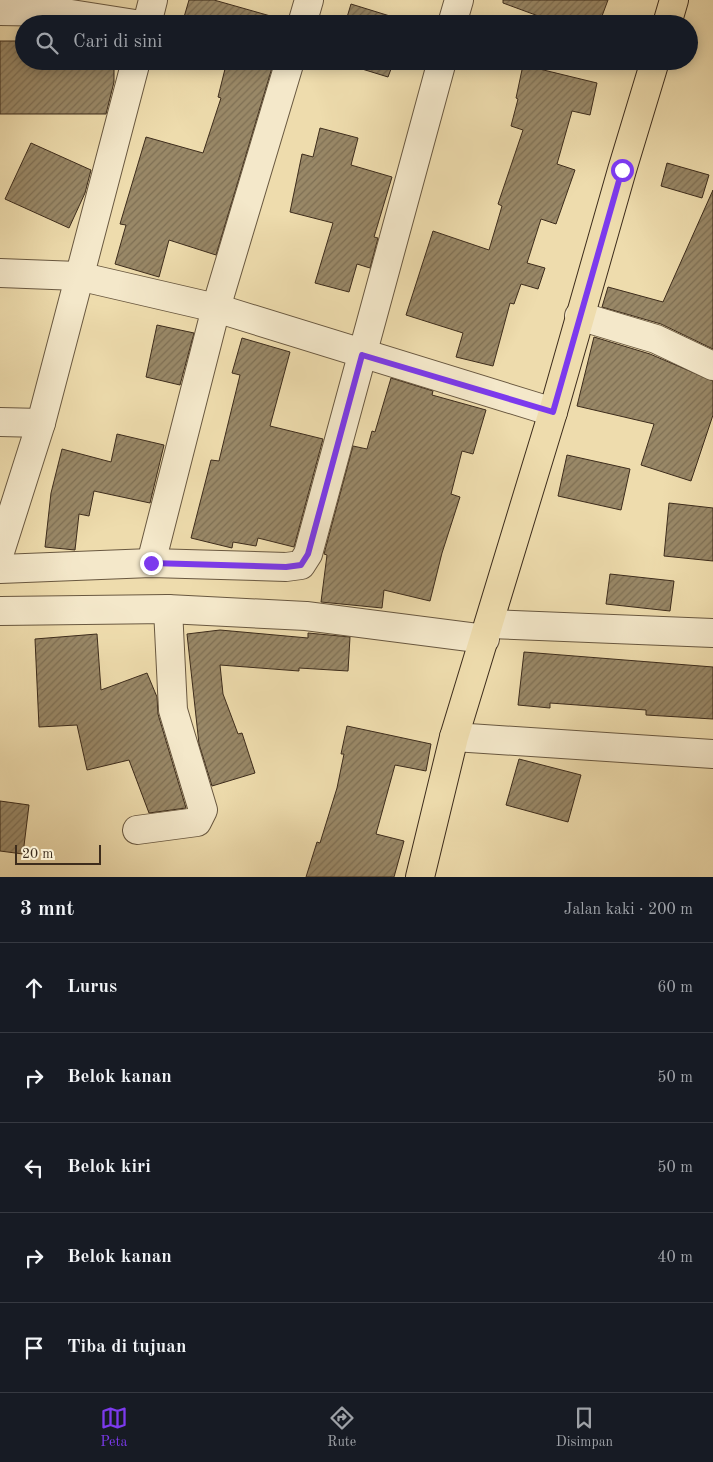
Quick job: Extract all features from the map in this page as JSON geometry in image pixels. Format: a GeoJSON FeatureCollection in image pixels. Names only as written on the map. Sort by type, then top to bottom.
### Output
{"type":"FeatureCollection","features":[{"type":"Feature","properties":{"kind":"main road"},"geometry":{"type":"LineString","coordinates":[[670,15],[674,0]]}},
{"type":"Feature","properties":{"kind":"main road"},"geometry":{"type":"LineString","coordinates":[[420,877],[454,737],[553,412],[579,316],[652,70]]}},
{"type":"Feature","properties":{"kind":"street"},"geometry":{"type":"LineString","coordinates":[[149,15],[153,0]]}},
{"type":"Feature","properties":{"kind":"street"},"geometry":{"type":"LineString","coordinates":[[305,15],[309,0]]}},
{"type":"Feature","properties":{"kind":"street"},"geometry":{"type":"LineString","coordinates":[[455,15],[459,0]]}},
{"type":"Feature","properties":{"kind":"street"},"geometry":{"type":"LineString","coordinates":[[0,11],[58,12],[77,15]]}},
{"type":"Feature","properties":{"kind":"street"},"geometry":{"type":"LineString","coordinates":[[0,552],[41,423],[134,70]]}},
{"type":"Feature","properties":{"kind":"street"},"geometry":{"type":"LineString","coordinates":[[151,563],[216,308],[287,70]]}},
{"type":"Feature","properties":{"kind":"street"},"geometry":{"type":"LineString","coordinates":[[0,569],[151,563],[286,567],[301,565],[308,554],[440,70]]}},
{"type":"Feature","properties":{"kind":"street"},"geometry":{"type":"LineString","coordinates":[[0,273],[78,276],[216,308],[362,355],[553,412]]}},
{"type":"Feature","properties":{"kind":"street"},"geometry":{"type":"LineString","coordinates":[[579,316],[656,339],[713,366]]}},
{"type":"Feature","properties":{"kind":"street"},"geometry":{"type":"LineString","coordinates":[[0,422],[41,423]]}},
{"type":"Feature","properties":{"kind":"street"},"geometry":{"type":"LineString","coordinates":[[137,830],[197,822],[203,810],[173,710],[168,608]]}},
{"type":"Feature","properties":{"kind":"street"},"geometry":{"type":"LineString","coordinates":[[0,611],[168,608],[306,616],[487,631],[713,633]]}},
{"type":"Feature","properties":{"kind":"street"},"geometry":{"type":"LineString","coordinates":[[454,737],[713,754]]}},
{"type":"Feature","properties":{"kind":"building"},"geometry":{"type":"Polygon","coordinates":[[[189,0],[214,0],[267,15],[185,15],[189,0]]]}},
{"type":"Feature","properties":{"kind":"building"},"geometry":{"type":"Polygon","coordinates":[[[503,0],[608,0],[602,15],[536,15],[503,3],[503,0]]]}},
{"type":"Feature","properties":{"kind":"building"},"geometry":{"type":"Polygon","coordinates":[[[351,4],[387,15],[348,15],[351,4]]]}},
{"type":"Feature","properties":{"kind":"building"},"geometry":{"type":"Polygon","coordinates":[[[0,41],[15,41],[15,70],[114,70],[114,82],[106,114],[0,114],[0,41]]]}},
{"type":"Feature","properties":{"kind":"building"},"geometry":{"type":"Polygon","coordinates":[[[225,70],[271,70],[216,255],[169,240],[159,277],[115,264],[126,225],[120,224],[146,137],[203,153],[221,98],[218,97],[225,70]]]}},
{"type":"Feature","properties":{"kind":"building"},"geometry":{"type":"Polygon","coordinates":[[[365,70],[391,70],[388,77],[365,70]]]}},
{"type":"Feature","properties":{"kind":"building"},"geometry":{"type":"Polygon","coordinates":[[[522,70],[544,70],[597,83],[590,115],[572,111],[557,164],[575,170],[556,224],[541,219],[527,263],[545,268],[538,289],[521,284],[514,304],[510,303],[493,366],[456,357],[463,333],[406,315],[433,231],[489,250],[502,206],[498,204],[523,130],[511,126],[518,99],[516,98],[522,70]]]}},
{"type":"Feature","properties":{"kind":"building"},"geometry":{"type":"Polygon","coordinates":[[[320,128],[358,138],[351,165],[392,177],[374,237],[378,238],[370,268],[357,264],[349,292],[315,283],[333,223],[290,212],[302,154],[313,157],[320,128]]]}},
{"type":"Feature","properties":{"kind":"building"},"geometry":{"type":"Polygon","coordinates":[[[31,143],[91,170],[85,193],[69,228],[5,199],[31,143]]]}},
{"type":"Feature","properties":{"kind":"building"},"geometry":{"type":"Polygon","coordinates":[[[667,163],[709,175],[702,198],[661,186],[667,163]]]}},
{"type":"Feature","properties":{"kind":"building"},"geometry":{"type":"Polygon","coordinates":[[[713,190],[713,349],[661,324],[602,307],[608,287],[663,302],[713,190]]]}},
{"type":"Feature","properties":{"kind":"building"},"geometry":{"type":"Polygon","coordinates":[[[157,325],[194,333],[180,385],[146,377],[157,325]]]}},
{"type":"Feature","properties":{"kind":"building"},"geometry":{"type":"Polygon","coordinates":[[[594,337],[650,354],[713,381],[713,415],[691,481],[641,465],[654,424],[577,406],[594,337]]]}},
{"type":"Feature","properties":{"kind":"building"},"geometry":{"type":"Polygon","coordinates":[[[242,338],[290,352],[270,426],[323,439],[294,547],[258,538],[256,546],[233,542],[232,548],[191,538],[211,460],[219,461],[240,375],[232,373],[242,338]]]}},
{"type":"Feature","properties":{"kind":"building"},"geometry":{"type":"Polygon","coordinates":[[[391,378],[433,391],[432,395],[486,410],[473,454],[462,451],[451,494],[460,497],[442,553],[430,601],[384,590],[382,608],[321,602],[327,555],[324,554],[353,446],[367,449],[372,431],[375,432],[391,378]]]}},
{"type":"Feature","properties":{"kind":"building"},"geometry":{"type":"Polygon","coordinates":[[[117,434],[164,445],[150,503],[94,491],[89,516],[79,514],[75,550],[45,547],[51,493],[62,449],[111,462],[117,434]]]}},
{"type":"Feature","properties":{"kind":"building"},"geometry":{"type":"Polygon","coordinates":[[[567,455],[630,469],[621,510],[558,496],[567,455]]]}},
{"type":"Feature","properties":{"kind":"building"},"geometry":{"type":"Polygon","coordinates":[[[669,503],[713,508],[713,561],[664,556],[669,503]]]}},
{"type":"Feature","properties":{"kind":"building"},"geometry":{"type":"Polygon","coordinates":[[[610,574],[674,581],[670,611],[606,604],[610,574]]]}},
{"type":"Feature","properties":{"kind":"building"},"geometry":{"type":"Polygon","coordinates":[[[220,630],[308,638],[308,633],[350,637],[348,671],[299,668],[299,671],[220,665],[223,694],[238,734],[242,733],[255,773],[212,786],[199,744],[187,634],[220,630]]]}},
{"type":"Feature","properties":{"kind":"building"},"geometry":{"type":"Polygon","coordinates":[[[97,634],[101,690],[147,673],[157,697],[158,714],[186,808],[149,813],[129,760],[87,770],[77,725],[39,727],[35,639],[97,634]]]}},
{"type":"Feature","properties":{"kind":"building"},"geometry":{"type":"Polygon","coordinates":[[[524,652],[713,667],[713,719],[646,715],[646,710],[550,703],[550,708],[518,705],[524,652]]]}},
{"type":"Feature","properties":{"kind":"building"},"geometry":{"type":"Polygon","coordinates":[[[347,726],[431,744],[426,771],[395,765],[376,834],[404,841],[394,877],[306,877],[317,842],[320,843],[337,788],[347,726]]]}},
{"type":"Feature","properties":{"kind":"building"},"geometry":{"type":"Polygon","coordinates":[[[519,759],[581,775],[568,822],[506,805],[519,759]]]}},
{"type":"Feature","properties":{"kind":"building"},"geometry":{"type":"Polygon","coordinates":[[[0,801],[29,805],[23,854],[0,851],[0,801]]]}},
{"type":"Feature","properties":{"kind":"route"},"geometry":{"type":"LineString","coordinates":[[151,563],[286,567],[301,565],[308,554],[362,355],[553,412],[622,170]]}}]}
